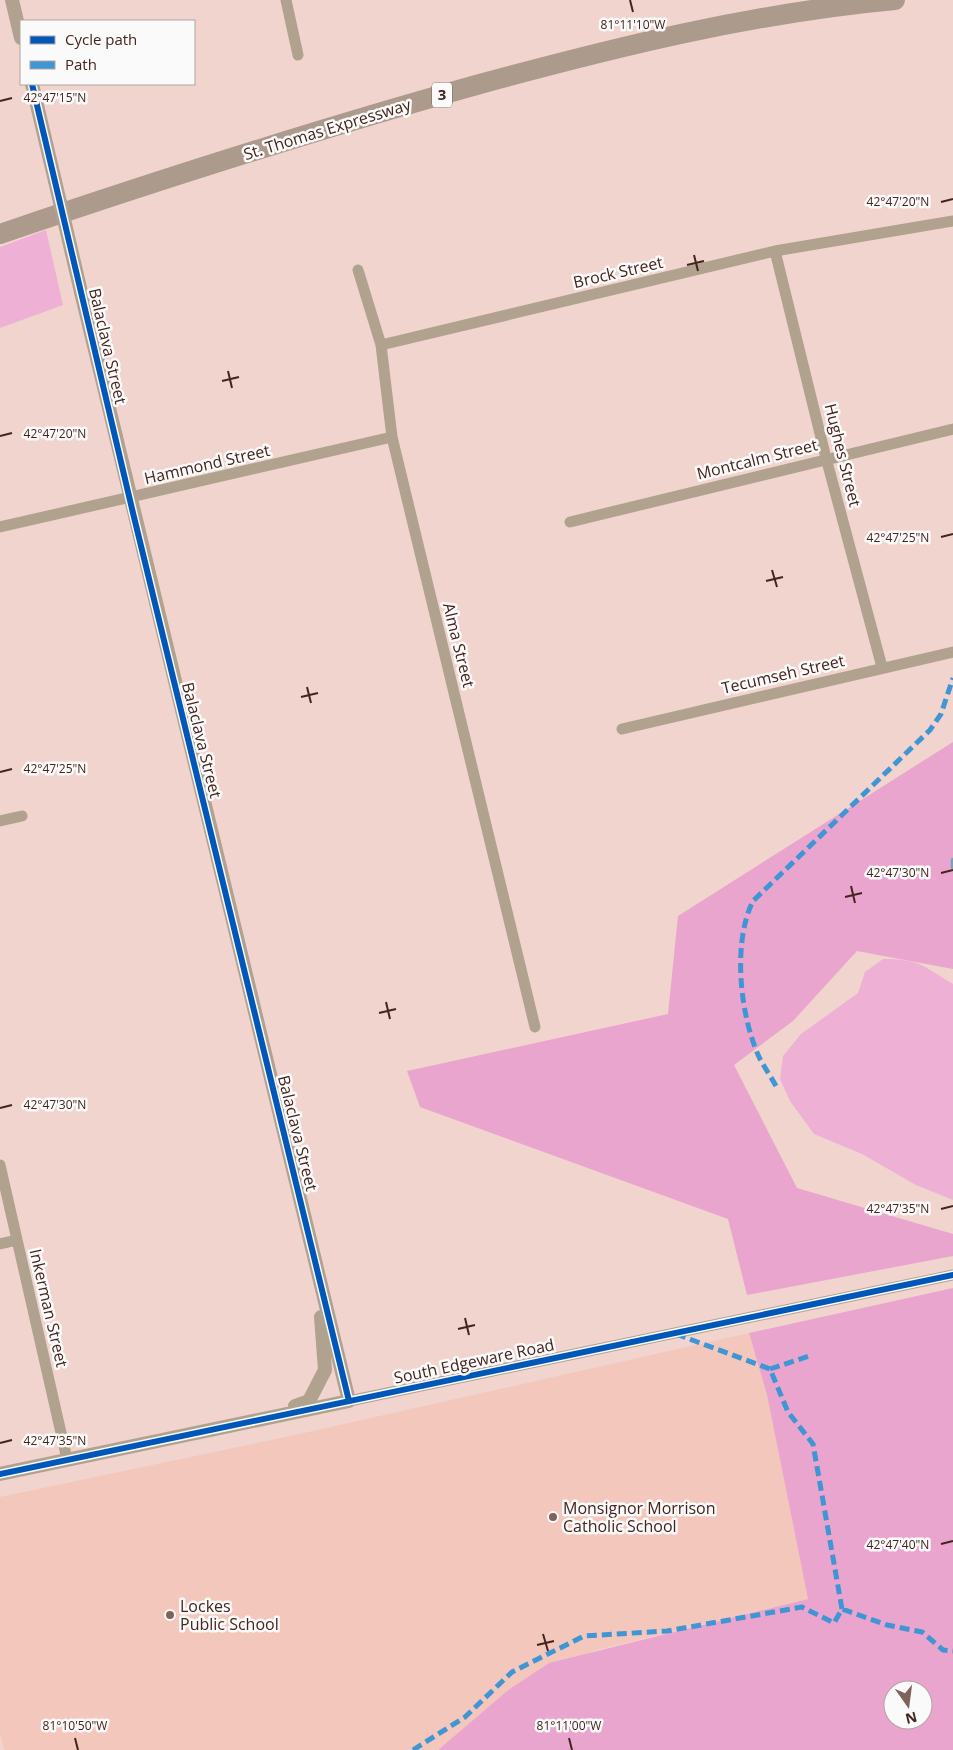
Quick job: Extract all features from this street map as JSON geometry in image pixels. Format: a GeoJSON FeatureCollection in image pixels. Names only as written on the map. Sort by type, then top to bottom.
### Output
{"type":"FeatureCollection","features":[{"type":"Feature","properties":{"kind":"highway","name":"St. Thomas Expressway"},"geometry":{"type":"LineString","coordinates":[[0,234],[151,182],[288,140],[572,59],[754,19],[895,0]]}},
{"type":"Feature","properties":{"kind":"street"},"geometry":{"type":"LineString","coordinates":[[12,0],[20,34]]}},
{"type":"Feature","properties":{"kind":"street"},"geometry":{"type":"LineString","coordinates":[[286,0],[298,55]]}},
{"type":"Feature","properties":{"kind":"street","name":"Balaclava Street"},"geometry":{"type":"LineString","coordinates":[[32,85],[130,499],[349,1401]]}},
{"type":"Feature","properties":{"kind":"street","name":"Brock Street"},"geometry":{"type":"LineString","coordinates":[[381,345],[775,251],[953,221]]}},
{"type":"Feature","properties":{"kind":"street","name":"Hughes Street"},"geometry":{"type":"LineString","coordinates":[[775,251],[826,458],[882,667]]}},
{"type":"Feature","properties":{"kind":"street","name":"Alma Street"},"geometry":{"type":"LineString","coordinates":[[358,270],[381,345],[392,437],[535,1027]]}},
{"type":"Feature","properties":{"kind":"street","name":"Montcalm Street"},"geometry":{"type":"LineString","coordinates":[[570,522],[826,458],[953,429]]}},
{"type":"Feature","properties":{"kind":"street","name":"Hammond Street"},"geometry":{"type":"LineString","coordinates":[[0,527],[130,499],[392,437]]}},
{"type":"Feature","properties":{"kind":"street","name":"Tecumseh Street"},"geometry":{"type":"LineString","coordinates":[[622,729],[953,652]]}},
{"type":"Feature","properties":{"kind":"street"},"geometry":{"type":"LineString","coordinates":[[0,821],[22,816]]}},
{"type":"Feature","properties":{"kind":"street","name":"Inkerman Street"},"geometry":{"type":"LineString","coordinates":[[0,1165],[67,1459]]}},
{"type":"Feature","properties":{"kind":"street"},"geometry":{"type":"LineString","coordinates":[[0,1244],[16,1240]]}},
{"type":"Feature","properties":{"kind":"street"},"geometry":{"type":"LineString","coordinates":[[256,1420],[309,1401],[325,1370],[317,1271]]}},
{"type":"Feature","properties":{"kind":"street","name":"South Edgeware Road"},"geometry":{"type":"LineString","coordinates":[[0,1474],[953,1275]]}},
{"type":"Feature","properties":{"kind":"shaded area"},"geometry":{"type":"Polygon","coordinates":[[[46,230],[63,305],[0,328],[0,247],[46,230]]]}},
{"type":"Feature","properties":{"kind":"shaded area"},"geometry":{"type":"Polygon","coordinates":[[[953,742],[953,969],[857,951],[793,1021],[734,1065],[797,1188],[953,1234],[953,1256],[747,1295],[728,1219],[420,1107],[407,1071],[668,1014],[678,916],[953,742]]]}},
{"type":"Feature","properties":{"kind":"shaded area"},"geometry":{"type":"Polygon","coordinates":[[[883,959],[914,962],[953,984],[953,1200],[916,1185],[862,1154],[814,1134],[790,1101],[780,1079],[783,1056],[801,1034],[858,993],[865,972],[883,959]]]}},
{"type":"Feature","properties":{"kind":"shaded area"},"geometry":{"type":"Polygon","coordinates":[[[953,1288],[953,1750],[438,1750],[507,1691],[549,1663],[808,1599],[767,1395],[749,1333],[953,1288]]]}},
{"type":"Feature","properties":{"kind":"shaded area"},"geometry":{"type":"Polygon","coordinates":[[[749,1333],[767,1395],[808,1599],[596,1650],[507,1691],[438,1750],[4,1750],[0,1733],[0,1497],[295,1435],[749,1333]]]}},
{"type":"Feature","properties":{"kind":"waterway"},"geometry":{"type":"LineString","coordinates":[[953,860],[953,867]]}},
{"type":"Feature","properties":{"kind":"marked path"},"geometry":{"type":"LineString","coordinates":[[776,1086],[760,1059],[753,1042],[743,1002],[741,980],[742,938],[746,918],[753,901],[930,730],[941,714],[953,678]]}},
{"type":"Feature","properties":{"kind":"marked path"},"geometry":{"type":"LineString","coordinates":[[676,1334],[770,1369],[788,1412],[813,1444],[842,1609]]}},
{"type":"Feature","properties":{"kind":"marked path"},"geometry":{"type":"LineString","coordinates":[[770,1369],[812,1355]]}},
{"type":"Feature","properties":{"kind":"marked path"},"geometry":{"type":"LineString","coordinates":[[413,1750],[465,1717],[512,1672],[584,1636],[667,1631],[802,1607],[834,1623],[842,1609],[887,1625],[922,1632],[943,1650],[953,1651]]}},
{"type":"Feature","properties":{"kind":"cycle path"},"geometry":{"type":"LineString","coordinates":[[32,85],[133,513],[349,1401]]}},
{"type":"Feature","properties":{"kind":"cycle path"},"geometry":{"type":"LineString","coordinates":[[0,1474],[953,1275]]}},
{"type":"Feature","properties":{"kind":"place","name":"Monsignor Morrison Catholic School"},"geometry":{"type":"Point","coordinates":[553,1517]}},
{"type":"Feature","properties":{"kind":"place","name":"Lockes Public School"},"geometry":{"type":"Point","coordinates":[170,1615]}}]}
